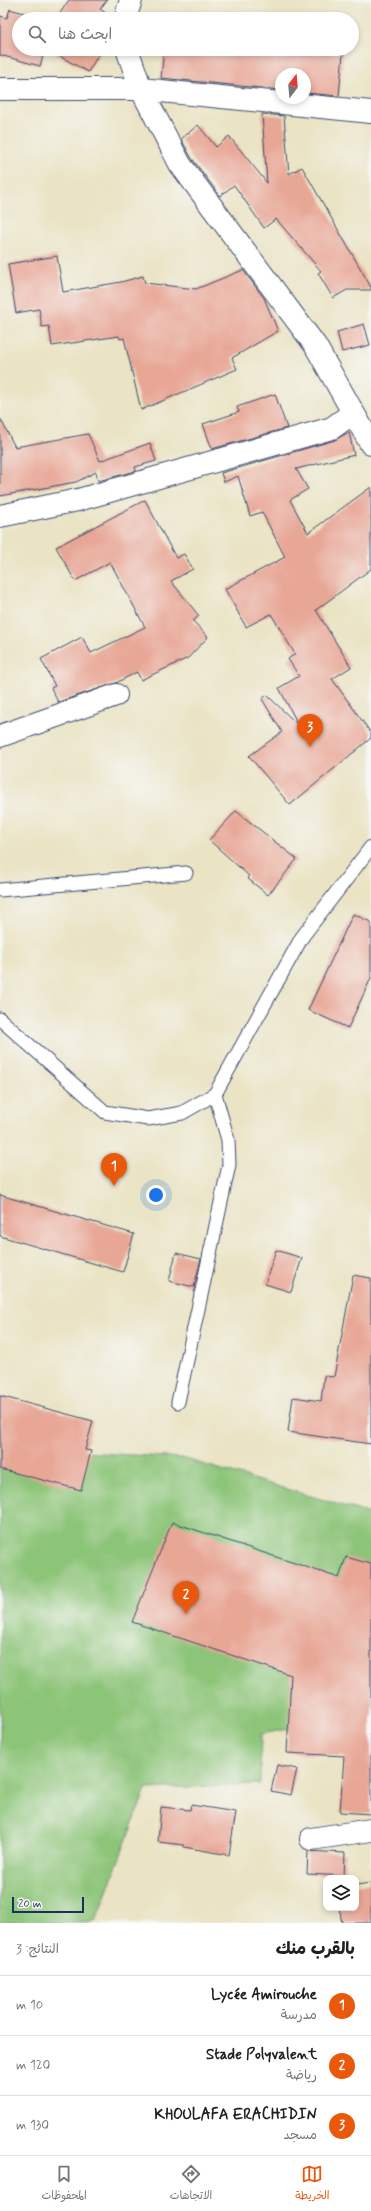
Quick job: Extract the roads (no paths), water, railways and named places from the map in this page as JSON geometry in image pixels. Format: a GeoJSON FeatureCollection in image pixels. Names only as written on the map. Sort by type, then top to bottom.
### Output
{"type":"FeatureCollection","features":[{"type":"Feature","properties":{"kind":"street"},"geometry":{"type":"LineString","coordinates":[[127,12],[131,0]]}},
{"type":"Feature","properties":{"kind":"street"},"geometry":{"type":"LineString","coordinates":[[129,56],[141,89],[180,164],[315,345],[371,444]]}},
{"type":"Feature","properties":{"kind":"street"},"geometry":{"type":"LineString","coordinates":[[0,89],[141,89],[371,112]]}},
{"type":"Feature","properties":{"kind":"street"},"geometry":{"type":"LineString","coordinates":[[0,516],[78,500],[332,428],[353,413]]}},
{"type":"Feature","properties":{"kind":"street"},"geometry":{"type":"LineString","coordinates":[[0,736],[116,695]]}},
{"type":"Feature","properties":{"kind":"street"},"geometry":{"type":"LineString","coordinates":[[312,1840],[371,1830]]}},
{"type":"Feature","properties":{"kind":"lane"},"geometry":{"type":"LineString","coordinates":[[0,1019],[105,1112],[148,1119],[182,1113],[215,1094],[302,937],[371,848]]}},
{"type":"Feature","properties":{"kind":"lane"},"geometry":{"type":"LineString","coordinates":[[0,890],[186,873]]}},
{"type":"Feature","properties":{"kind":"lane"},"geometry":{"type":"LineString","coordinates":[[178,1402],[229,1165],[228,1140],[215,1094]]}},
{"type":"Feature","properties":{"kind":"place","name":"KHOULAFA ERACHIDIN"},"geometry":{"type":"Point","coordinates":[310,747]}},
{"type":"Feature","properties":{"kind":"place","name":"Lycée Amirouche"},"geometry":{"type":"Point","coordinates":[114,1186]}},
{"type":"Feature","properties":{"kind":"place","name":"Stade Polyvalent"},"geometry":{"type":"Point","coordinates":[186,1614]}}]}
